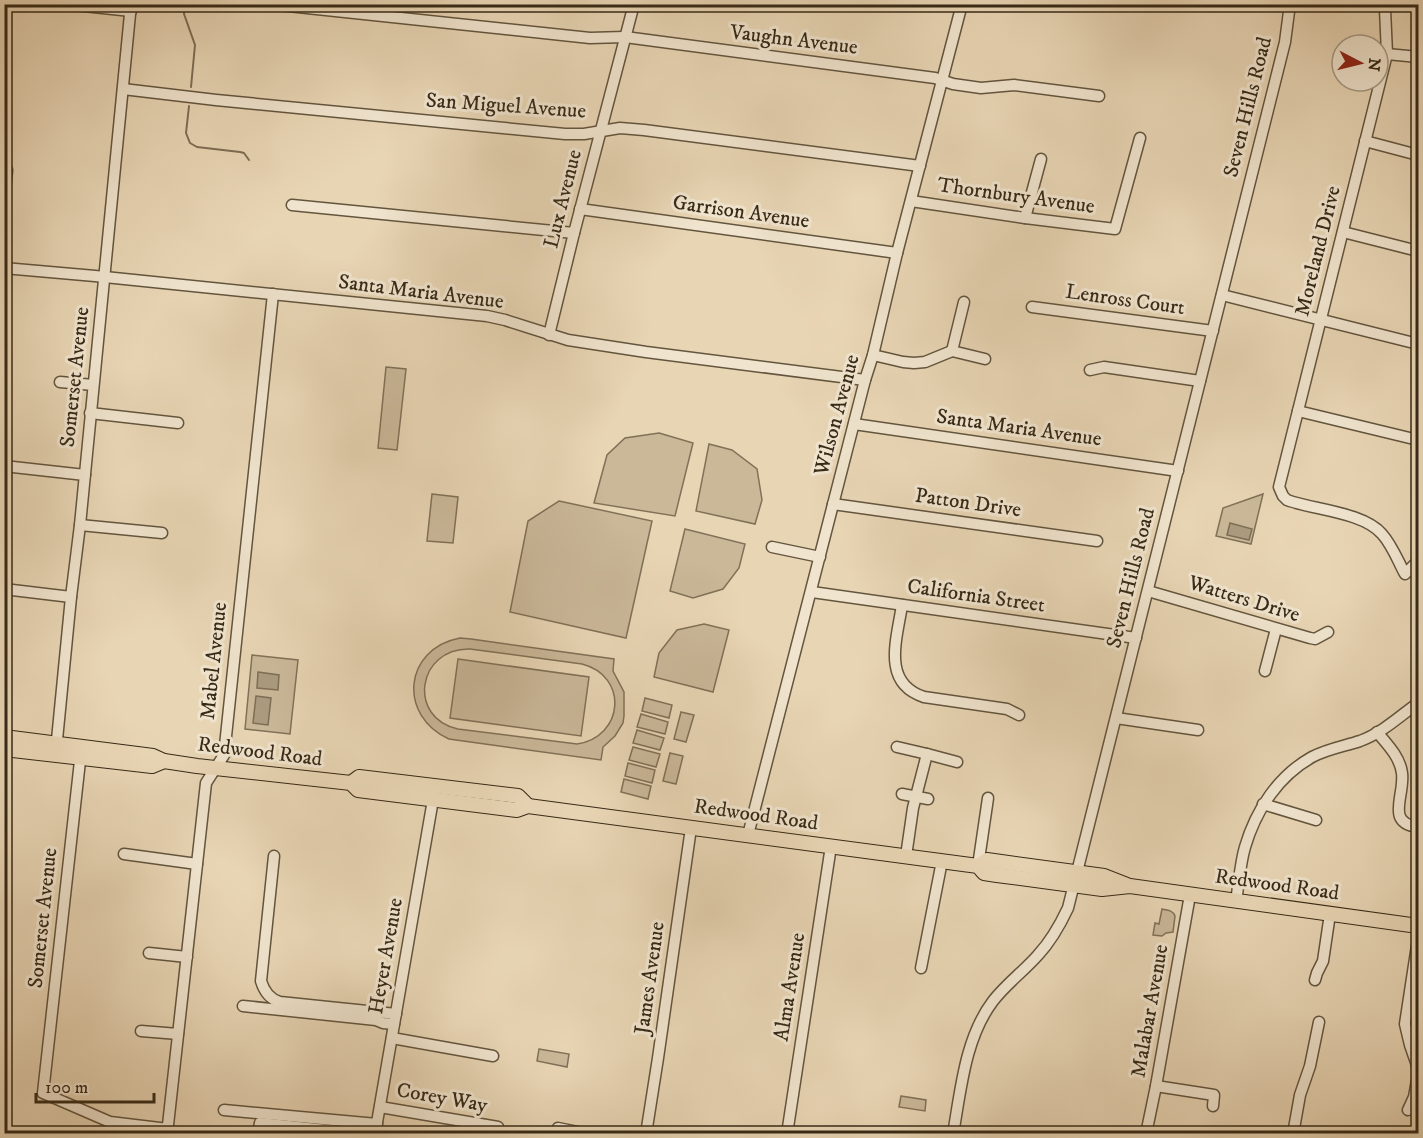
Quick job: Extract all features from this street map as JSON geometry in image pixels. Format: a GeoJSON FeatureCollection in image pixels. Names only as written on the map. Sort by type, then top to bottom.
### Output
{"type":"FeatureCollection","features":[{"type":"Feature","properties":{"kind":"main road","name":"Redwood Road"},"geometry":{"type":"LineString","coordinates":[[4,737],[152,766],[164,761],[351,783],[359,777],[434,793],[518,796],[528,806],[978,866],[984,873],[1076,879],[1102,889],[1130,886],[1419,926]]}},
{"type":"Feature","properties":{"kind":"main road","name":"Redwood Road"},"geometry":{"type":"LineString","coordinates":[[4,749],[56,749]]}},
{"type":"Feature","properties":{"kind":"street"},"geometry":{"type":"LineString","coordinates":[[65,4],[131,8]]}},
{"type":"Feature","properties":{"kind":"street","name":"Vaughn Avenue"},"geometry":{"type":"LineString","coordinates":[[269,4],[590,38],[625,37],[935,78],[953,84],[981,88],[1014,85],[1099,96]]}},
{"type":"Feature","properties":{"kind":"street","name":"Lux Avenue"},"geometry":{"type":"LineString","coordinates":[[549,334],[634,4]]}},
{"type":"Feature","properties":{"kind":"street","name":"Wilson Avenue"},"geometry":{"type":"LineString","coordinates":[[748,835],[962,4]]}},
{"type":"Feature","properties":{"kind":"street","name":"Seven Hills Road"},"geometry":{"type":"LineString","coordinates":[[956,1133],[966,1063],[976,1029],[992,1002],[1039,954],[1055,933],[1068,908],[1285,42],[1290,4]]}},
{"type":"Feature","properties":{"kind":"street","name":"Somerset Avenue"},"geometry":{"type":"LineString","coordinates":[[56,749],[131,8]]}},
{"type":"Feature","properties":{"kind":"street","name":"Moreland Drive"},"geometry":{"type":"LineString","coordinates":[[1385,9],[1386,33]]}},
{"type":"Feature","properties":{"kind":"street"},"geometry":{"type":"LineString","coordinates":[[1390,54],[1419,57]]}},
{"type":"Feature","properties":{"kind":"street","name":"San Miguel Avenue"},"geometry":{"type":"LineString","coordinates":[[123,89],[565,134],[584,134],[620,128],[644,129],[920,166]]}},
{"type":"Feature","properties":{"kind":"street","name":"Moreland Drive"},"geometry":{"type":"LineString","coordinates":[[1377,93],[1280,483],[1280,492],[1287,500],[1359,518],[1374,526],[1382,533],[1405,574],[1419,561]]}},
{"type":"Feature","properties":{"kind":"street","name":"Thornbury Avenue"},"geometry":{"type":"LineString","coordinates":[[911,201],[1115,229],[1140,138]]}},
{"type":"Feature","properties":{"kind":"street"},"geometry":{"type":"LineString","coordinates":[[1365,141],[1419,155]]}},
{"type":"Feature","properties":{"kind":"street"},"geometry":{"type":"LineString","coordinates":[[1025,218],[1041,159]]}},
{"type":"Feature","properties":{"kind":"street"},"geometry":{"type":"LineString","coordinates":[[4,201],[7,170]]}},
{"type":"Feature","properties":{"kind":"street"},"geometry":{"type":"LineString","coordinates":[[292,205],[574,233]]}},
{"type":"Feature","properties":{"kind":"street","name":"Garrison Avenue"},"geometry":{"type":"LineString","coordinates":[[580,209],[897,253]]}},
{"type":"Feature","properties":{"kind":"street"},"geometry":{"type":"LineString","coordinates":[[1343,232],[1419,251]]}},
{"type":"Feature","properties":{"kind":"street","name":"Santa Maria Avenue"},"geometry":{"type":"LineString","coordinates":[[4,268],[487,316],[568,339],[646,352],[865,380]]}},
{"type":"Feature","properties":{"kind":"street","name":"Mabel Avenue"},"geometry":{"type":"LineString","coordinates":[[167,1131],[206,783],[224,755],[273,294]]}},
{"type":"Feature","properties":{"kind":"street"},"geometry":{"type":"LineString","coordinates":[[1222,294],[1419,344]]}},
{"type":"Feature","properties":{"kind":"street"},"geometry":{"type":"LineString","coordinates":[[952,351],[964,302]]}},
{"type":"Feature","properties":{"kind":"street","name":"Lenross Court"},"geometry":{"type":"LineString","coordinates":[[1032,307],[1213,331]]}},
{"type":"Feature","properties":{"kind":"street"},"geometry":{"type":"LineString","coordinates":[[873,355],[914,363],[925,362],[952,351],[985,359]]}},
{"type":"Feature","properties":{"kind":"street"},"geometry":{"type":"LineString","coordinates":[[1090,370],[1104,367],[1200,381]]}},
{"type":"Feature","properties":{"kind":"street"},"geometry":{"type":"LineString","coordinates":[[60,382],[93,385]]}},
{"type":"Feature","properties":{"kind":"street"},"geometry":{"type":"LineString","coordinates":[[1298,411],[1419,440]]}},
{"type":"Feature","properties":{"kind":"street"},"geometry":{"type":"LineString","coordinates":[[90,413],[178,423]]}},
{"type":"Feature","properties":{"kind":"street","name":"Santa Maria Avenue"},"geometry":{"type":"LineString","coordinates":[[854,424],[1178,471]]}},
{"type":"Feature","properties":{"kind":"street"},"geometry":{"type":"LineString","coordinates":[[4,466],[85,475]]}},
{"type":"Feature","properties":{"kind":"street","name":"Patton Drive"},"geometry":{"type":"LineString","coordinates":[[833,504],[1097,541]]}},
{"type":"Feature","properties":{"kind":"street"},"geometry":{"type":"LineString","coordinates":[[80,525],[162,533]]}},
{"type":"Feature","properties":{"kind":"street"},"geometry":{"type":"LineString","coordinates":[[772,547],[820,557]]}},
{"type":"Feature","properties":{"kind":"street"},"geometry":{"type":"LineString","coordinates":[[4,589],[71,597]]}},
{"type":"Feature","properties":{"kind":"street","name":"Watters Drive"},"geometry":{"type":"LineString","coordinates":[[1148,591],[1310,638],[1315,639],[1328,632]]}},
{"type":"Feature","properties":{"kind":"street","name":"California Street"},"geometry":{"type":"LineString","coordinates":[[812,592],[1136,638]]}},
{"type":"Feature","properties":{"kind":"street"},"geometry":{"type":"LineString","coordinates":[[903,605],[895,665],[898,678],[906,688],[924,697],[1007,709],[1019,715]]}},
{"type":"Feature","properties":{"kind":"street"},"geometry":{"type":"LineString","coordinates":[[1265,671],[1276,629]]}},
{"type":"Feature","properties":{"kind":"street"},"geometry":{"type":"LineString","coordinates":[[1236,901],[1245,849],[1252,825],[1263,804],[1276,787],[1313,756],[1362,740],[1419,703]]}},
{"type":"Feature","properties":{"kind":"street"},"geometry":{"type":"LineString","coordinates":[[1116,718],[1198,730]]}},
{"type":"Feature","properties":{"kind":"street"},"geometry":{"type":"LineString","coordinates":[[1377,732],[1395,756],[1402,772],[1398,813],[1402,821],[1410,826],[1419,827]]}},
{"type":"Feature","properties":{"kind":"street"},"geometry":{"type":"LineString","coordinates":[[897,747],[957,762]]}},
{"type":"Feature","properties":{"kind":"street","name":"Somerset Avenue"},"geometry":{"type":"LineString","coordinates":[[81,752],[43,1093],[110,1122],[167,1131]]}},
{"type":"Feature","properties":{"kind":"street"},"geometry":{"type":"LineString","coordinates":[[906,856],[913,808],[927,754]]}},
{"type":"Feature","properties":{"kind":"street","name":"Heyer Avenue"},"geometry":{"type":"LineString","coordinates":[[376,1129],[434,793]]}},
{"type":"Feature","properties":{"kind":"street"},"geometry":{"type":"LineString","coordinates":[[902,794],[928,799]]}},
{"type":"Feature","properties":{"kind":"street"},"geometry":{"type":"LineString","coordinates":[[978,866],[988,798]]}},
{"type":"Feature","properties":{"kind":"street"},"geometry":{"type":"LineString","coordinates":[[1263,804],[1316,820]]}},
{"type":"Feature","properties":{"kind":"street","name":"James Avenue"},"geometry":{"type":"LineString","coordinates":[[646,1134],[691,828]]}},
{"type":"Feature","properties":{"kind":"street","name":"Alma Avenue"},"geometry":{"type":"LineString","coordinates":[[787,1134],[831,846]]}},
{"type":"Feature","properties":{"kind":"street"},"geometry":{"type":"LineString","coordinates":[[124,854],[197,864]]}},
{"type":"Feature","properties":{"kind":"street"},"geometry":{"type":"LineString","coordinates":[[274,856],[261,981],[263,989],[274,1001],[395,1019]]}},
{"type":"Feature","properties":{"kind":"street"},"geometry":{"type":"LineString","coordinates":[[921,968],[942,861]]}},
{"type":"Feature","properties":{"kind":"street","name":"Malabar Avenue"},"geometry":{"type":"LineString","coordinates":[[1146,1134],[1190,895]]}},
{"type":"Feature","properties":{"kind":"street"},"geometry":{"type":"LineString","coordinates":[[1316,980],[1323,961],[1330,914]]}},
{"type":"Feature","properties":{"kind":"street"},"geometry":{"type":"LineString","coordinates":[[1408,1110],[1414,1097],[1418,1075],[1405,1024],[1419,939]]}},
{"type":"Feature","properties":{"kind":"street"},"geometry":{"type":"LineString","coordinates":[[149,953],[187,957]]}},
{"type":"Feature","properties":{"kind":"street"},"geometry":{"type":"LineString","coordinates":[[251,1020],[248,1007],[376,1020],[395,1019]]}},
{"type":"Feature","properties":{"kind":"street"},"geometry":{"type":"LineString","coordinates":[[1293,1134],[1300,1095],[1311,1066],[1319,1022]]}},
{"type":"Feature","properties":{"kind":"street"},"geometry":{"type":"LineString","coordinates":[[141,1031],[178,1034]]}},
{"type":"Feature","properties":{"kind":"street"},"geometry":{"type":"LineString","coordinates":[[392,1038],[473,1056],[493,1056]]}},
{"type":"Feature","properties":{"kind":"street"},"geometry":{"type":"LineString","coordinates":[[473,1056],[474,1040]]}},
{"type":"Feature","properties":{"kind":"street"},"geometry":{"type":"LineString","coordinates":[[1156,1086],[1214,1095],[1213,1106]]}},
{"type":"Feature","properties":{"kind":"street","name":"Corey Way"},"geometry":{"type":"LineString","coordinates":[[380,1107],[498,1127]]}},
{"type":"Feature","properties":{"kind":"street"},"geometry":{"type":"LineString","coordinates":[[224,1110],[376,1129]]}},
{"type":"Feature","properties":{"kind":"street"},"geometry":{"type":"LineString","coordinates":[[258,1134],[260,1123],[364,1134]]}},
{"type":"Feature","properties":{"kind":"street"},"geometry":{"type":"LineString","coordinates":[[558,1128],[588,1134]]}},
{"type":"Feature","properties":{"kind":"shaded area"},"geometry":{"type":"Polygon","coordinates":[[[386,367],[406,369],[397,450],[378,448],[386,367]]]}},
{"type":"Feature","properties":{"kind":"shaded area"},"geometry":{"type":"Polygon","coordinates":[[[659,433],[693,443],[675,516],[594,503],[607,455],[625,438],[659,433]]]}},
{"type":"Feature","properties":{"kind":"shaded area"},"geometry":{"type":"Polygon","coordinates":[[[709,444],[732,450],[757,469],[762,500],[755,524],[696,511],[709,444]]]}},
{"type":"Feature","properties":{"kind":"shaded area"},"geometry":{"type":"Polygon","coordinates":[[[432,494],[458,497],[453,543],[427,541],[432,494]]]}},
{"type":"Feature","properties":{"kind":"shaded area"},"geometry":{"type":"Polygon","coordinates":[[[1263,494],[1251,544],[1216,536],[1223,508],[1263,494]]]}},
{"type":"Feature","properties":{"kind":"shaded area"},"geometry":{"type":"Polygon","coordinates":[[[559,501],[652,521],[626,638],[510,612],[528,521],[559,501]]]}},
{"type":"Feature","properties":{"kind":"shaded area"},"geometry":{"type":"Polygon","coordinates":[[[1230,523],[1252,529],[1249,540],[1227,535],[1230,523]]]}},
{"type":"Feature","properties":{"kind":"shaded area"},"geometry":{"type":"Polygon","coordinates":[[[685,529],[745,544],[739,568],[723,589],[693,598],[670,591],[685,529]]]}},
{"type":"Feature","properties":{"kind":"shaded area"},"geometry":{"type":"Polygon","coordinates":[[[704,624],[729,630],[713,692],[654,677],[659,653],[677,630],[704,624]]]}},
{"type":"Feature","properties":{"kind":"shaded area"},"geometry":{"type":"Polygon","coordinates":[[[460,638],[614,659],[613,671],[624,692],[623,723],[615,736],[603,747],[601,760],[449,739],[432,729],[421,715],[415,700],[414,684],[418,669],[427,655],[441,645],[460,638]],[[470,649],[452,652],[439,660],[429,671],[425,684],[425,699],[431,712],[442,722],[458,729],[577,744],[593,739],[604,730],[612,719],[615,706],[608,681],[597,671],[582,664],[470,649]]]}},
{"type":"Feature","properties":{"kind":"shaded area"},"geometry":{"type":"Polygon","coordinates":[[[252,655],[298,660],[290,734],[245,729],[252,655]]]}},
{"type":"Feature","properties":{"kind":"shaded area"},"geometry":{"type":"Polygon","coordinates":[[[458,659],[589,677],[581,736],[450,718],[458,659]]]}},
{"type":"Feature","properties":{"kind":"shaded area"},"geometry":{"type":"Polygon","coordinates":[[[258,672],[279,675],[278,690],[257,688],[258,672]]]}},
{"type":"Feature","properties":{"kind":"shaded area"},"geometry":{"type":"Polygon","coordinates":[[[256,696],[271,698],[268,725],[253,723],[256,696]]]}},
{"type":"Feature","properties":{"kind":"shaded area"},"geometry":{"type":"Polygon","coordinates":[[[645,698],[672,705],[669,718],[642,711],[645,698]]]}},
{"type":"Feature","properties":{"kind":"shaded area"},"geometry":{"type":"Polygon","coordinates":[[[681,712],[694,715],[686,742],[674,739],[681,712]]]}},
{"type":"Feature","properties":{"kind":"shaded area"},"geometry":{"type":"Polygon","coordinates":[[[641,714],[668,722],[665,734],[637,727],[641,714]]]}},
{"type":"Feature","properties":{"kind":"shaded area"},"geometry":{"type":"Polygon","coordinates":[[[637,730],[664,738],[660,750],[633,743],[637,730]]]}},
{"type":"Feature","properties":{"kind":"shaded area"},"geometry":{"type":"Polygon","coordinates":[[[633,747],[660,754],[656,767],[629,760],[633,747]]]}},
{"type":"Feature","properties":{"kind":"shaded area"},"geometry":{"type":"Polygon","coordinates":[[[670,753],[683,756],[676,784],[663,781],[670,753]]]}},
{"type":"Feature","properties":{"kind":"shaded area"},"geometry":{"type":"Polygon","coordinates":[[[628,763],[655,770],[652,783],[625,776],[628,763]]]}},
{"type":"Feature","properties":{"kind":"shaded area"},"geometry":{"type":"Polygon","coordinates":[[[624,779],[651,786],[648,799],[621,792],[624,779]]]}},
{"type":"Feature","properties":{"kind":"shaded area"},"geometry":{"type":"Polygon","coordinates":[[[1162,909],[1170,911],[1175,916],[1173,932],[1162,936],[1153,935],[1155,923],[1159,924],[1162,909]]]}},
{"type":"Feature","properties":{"kind":"shaded area"},"geometry":{"type":"Polygon","coordinates":[[[539,1049],[569,1054],[567,1067],[537,1061],[539,1049]]]}},
{"type":"Feature","properties":{"kind":"shaded area"},"geometry":{"type":"Polygon","coordinates":[[[901,1096],[926,1100],[925,1111],[899,1107],[901,1096]]]}},
{"type":"Feature","properties":{"kind":"waterway"},"geometry":{"type":"LineString","coordinates":[[185,4],[184,14],[195,45],[191,87]]}},
{"type":"Feature","properties":{"kind":"waterway"},"geometry":{"type":"LineString","coordinates":[[189,106],[186,133],[190,143],[197,147],[244,153],[249,160]]}}]}
